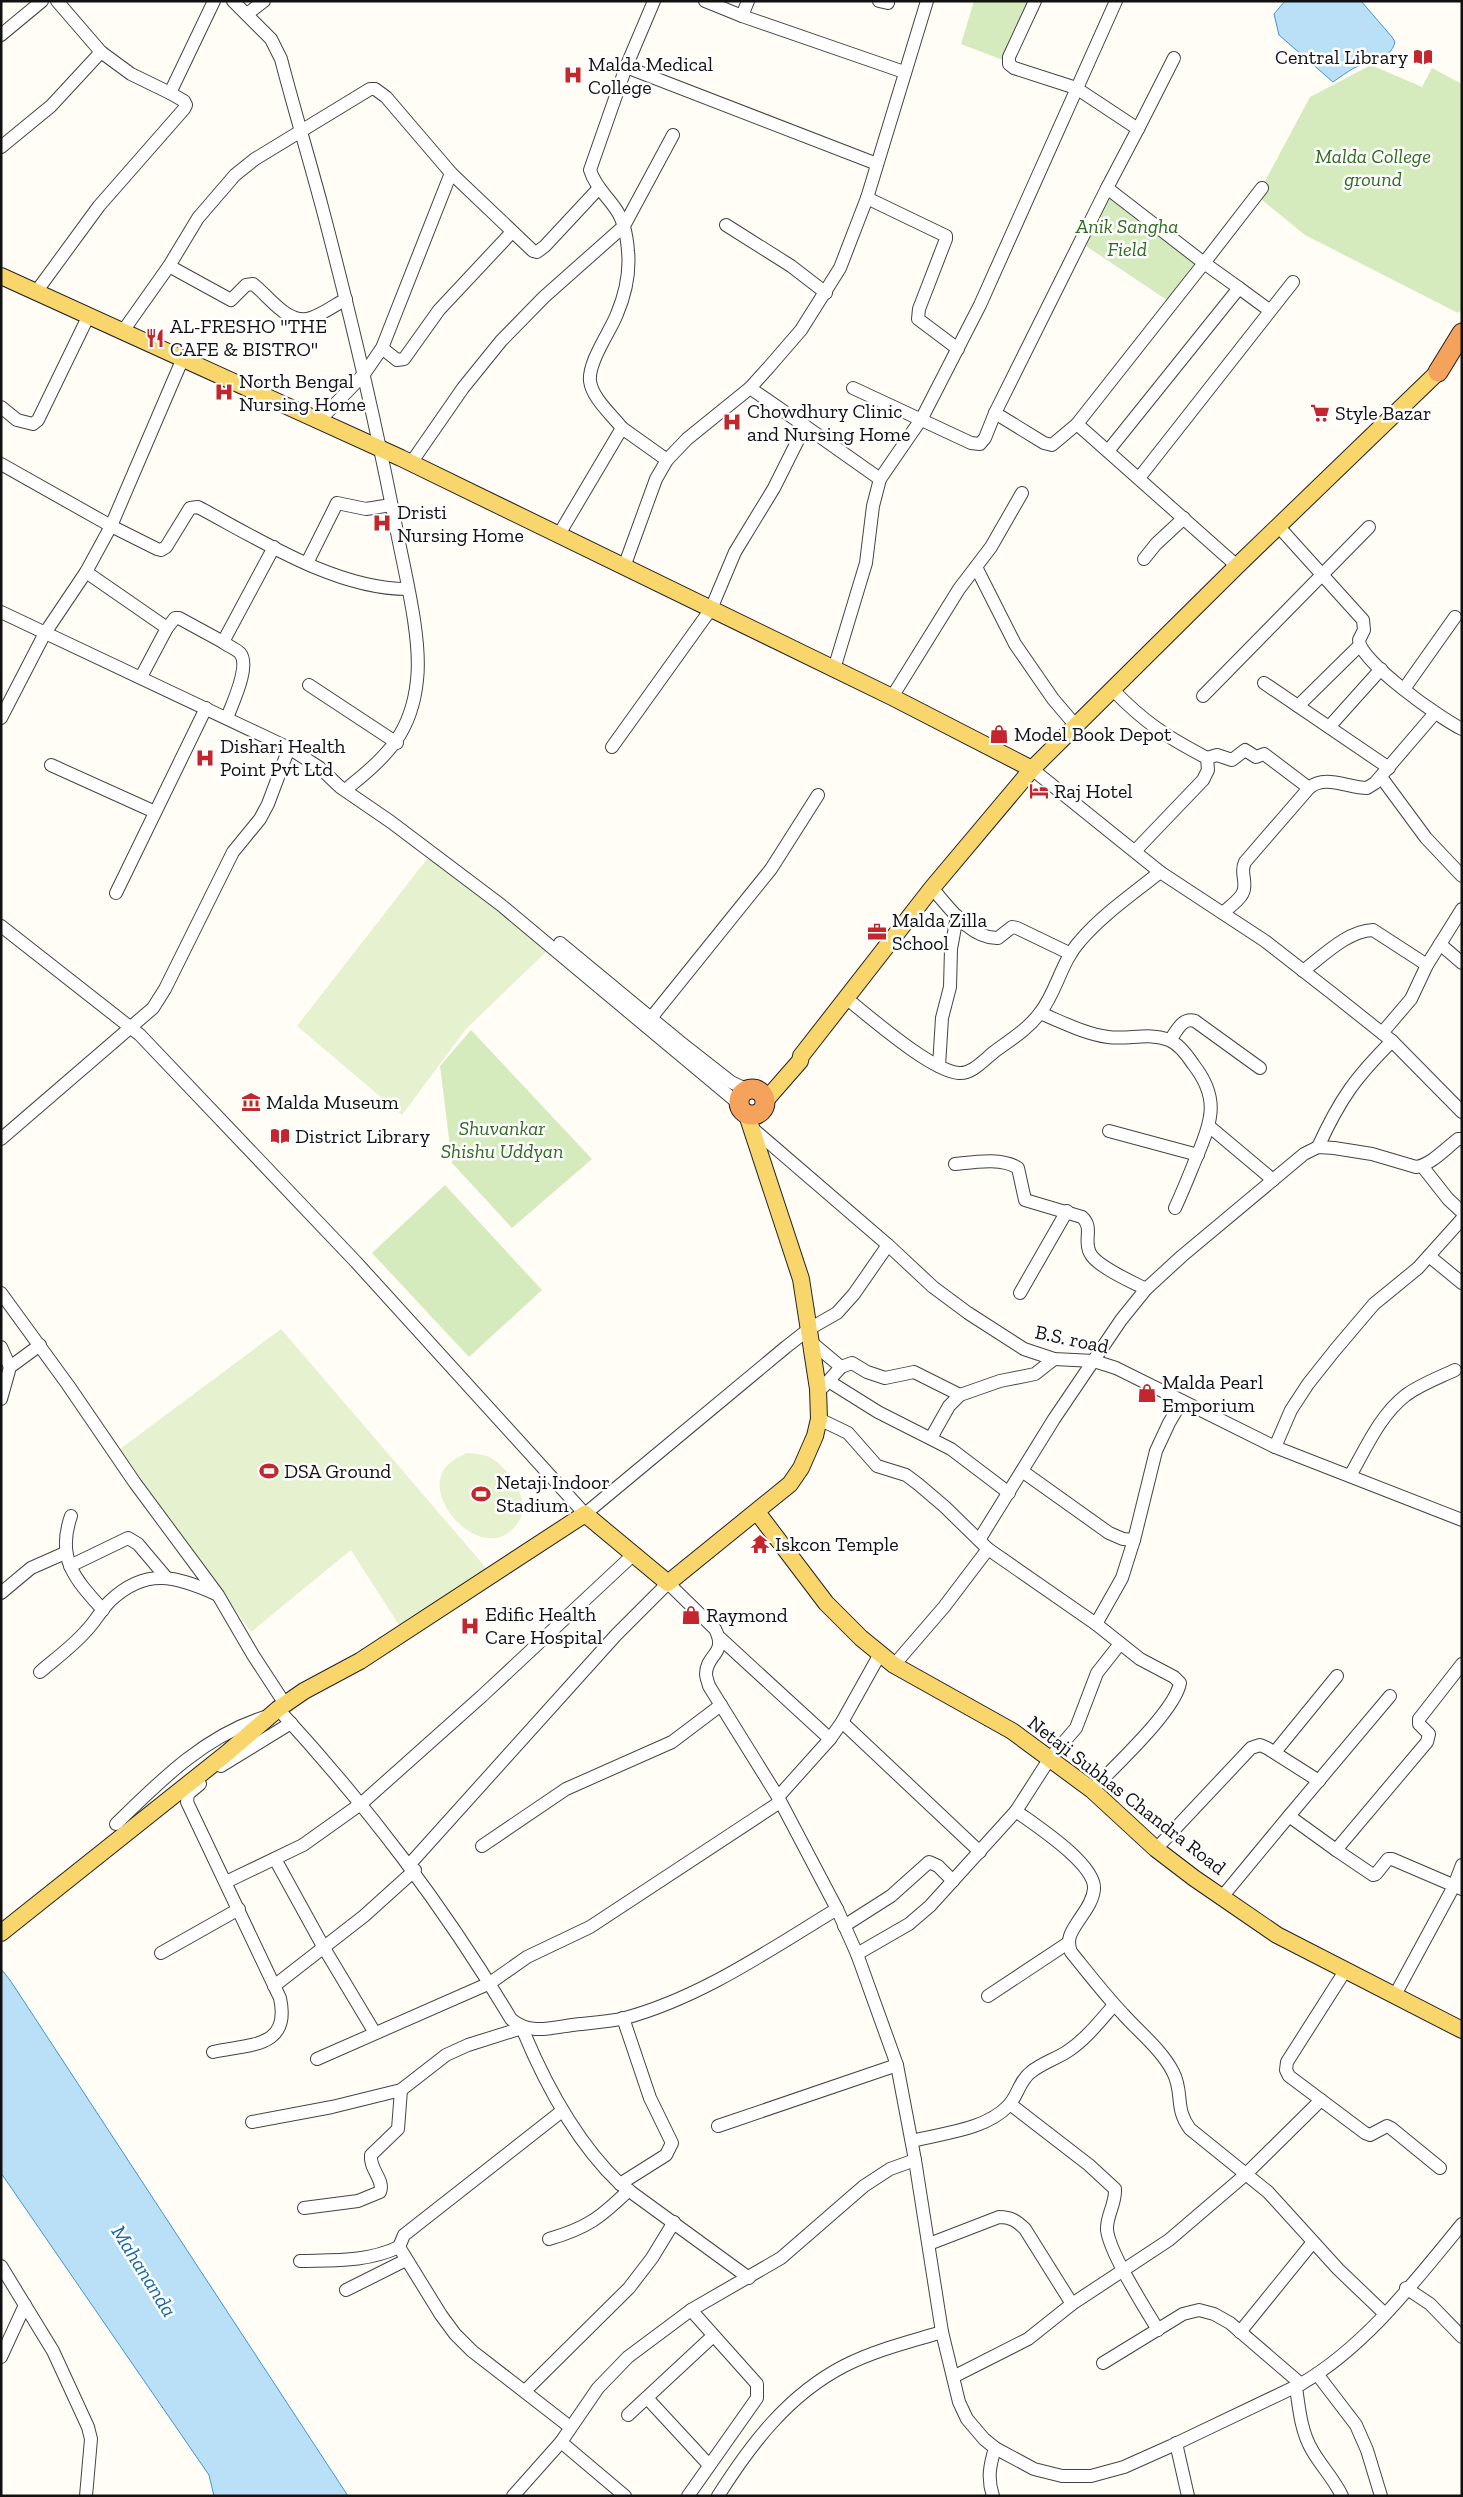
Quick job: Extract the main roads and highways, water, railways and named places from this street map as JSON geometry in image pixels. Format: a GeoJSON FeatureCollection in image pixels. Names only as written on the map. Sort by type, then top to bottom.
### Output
{"type":"FeatureCollection","features":[{"type":"Feature","properties":{"kind":"highway"},"geometry":{"type":"LineString","coordinates":[[1438,372],[1462,333]]}},
{"type":"Feature","properties":{"kind":"highway"},"geometry":{"type":"LineString","coordinates":[[1438,372],[1462,359]]}},
{"type":"Feature","properties":{"kind":"main road"},"geometry":{"type":"LineString","coordinates":[[1,276],[411,463],[892,697],[1032,769]]}},
{"type":"Feature","properties":{"kind":"main road"},"geometry":{"type":"LineString","coordinates":[[1,1932],[304,1691],[360,1661],[585,1514],[668,1583],[790,1484],[801,1468],[819,1419],[824,1386],[809,1335],[801,1279],[753,1110],[796,1056],[801,1056],[932,888],[1032,769],[1237,566],[1438,372]]}},
{"type":"Feature","properties":{"kind":"main road","name":"Netaji Subhas Chandra Road"},"geometry":{"type":"LineString","coordinates":[[757,1512],[826,1602],[861,1638],[894,1666],[987,1716],[1050,1758],[1092,1790],[1156,1849],[1277,1935],[1462,2030]]}},
{"type":"Feature","properties":{"kind":"water"},"geometry":{"type":"Polygon","coordinates":[[[1285,1],[1361,1],[1395,42],[1389,53],[1384,57],[1354,68],[1333,82],[1279,35],[1274,14],[1285,1]]]}},
{"type":"Feature","properties":{"kind":"water","name":"Mahananda"},"geometry":{"type":"Polygon","coordinates":[[[1,1969],[348,2496],[214,2496],[209,2475],[1,2173],[1,1969]]]}},
{"type":"Feature","properties":{"kind":"place","name":"Central Library"},"geometry":{"type":"Point","coordinates":[1423,57]}},
{"type":"Feature","properties":{"kind":"place","name":"Malda Medical College"},"geometry":{"type":"Point","coordinates":[573,75]}},
{"type":"Feature","properties":{"kind":"place","name":"AL-FRESHO \"THE CAFE & BISTRO\""},"geometry":{"type":"Point","coordinates":[155,338]}},
{"type":"Feature","properties":{"kind":"place","name":"North Bengal Nursing Home"},"geometry":{"type":"Point","coordinates":[224,392]}},
{"type":"Feature","properties":{"kind":"place","name":"Style Bazar"},"geometry":{"type":"Point","coordinates":[1320,413]}},
{"type":"Feature","properties":{"kind":"place","name":"Chowdhury Clinic and Nursing Home"},"geometry":{"type":"Point","coordinates":[732,422]}},
{"type":"Feature","properties":{"kind":"place","name":"Dristi Nursing Home"},"geometry":{"type":"Point","coordinates":[382,523]}},
{"type":"Feature","properties":{"kind":"place","name":"Model Book Depot"},"geometry":{"type":"Point","coordinates":[999,734]}},
{"type":"Feature","properties":{"kind":"place","name":"Dishari Health Point Pvt Ltd"},"geometry":{"type":"Point","coordinates":[205,758]}},
{"type":"Feature","properties":{"kind":"place","name":"Raj Hotel"},"geometry":{"type":"Point","coordinates":[1039,791]}},
{"type":"Feature","properties":{"kind":"place","name":"Malda Zilla School"},"geometry":{"type":"Point","coordinates":[877,932]}},
{"type":"Feature","properties":{"kind":"place","name":"Malda Museum"},"geometry":{"type":"Point","coordinates":[251,1102]}},
{"type":"Feature","properties":{"kind":"place","name":"District Library"},"geometry":{"type":"Point","coordinates":[280,1136]}},
{"type":"Feature","properties":{"kind":"place","name":"Malda Pearl Emporium"},"geometry":{"type":"Point","coordinates":[1147,1393]}},
{"type":"Feature","properties":{"kind":"place","name":"DSA Ground"},"geometry":{"type":"Point","coordinates":[269,1471]}},
{"type":"Feature","properties":{"kind":"place","name":"Netaji Indoor Stadium"},"geometry":{"type":"Point","coordinates":[481,1494]}},
{"type":"Feature","properties":{"kind":"place","name":"Iskcon Temple"},"geometry":{"type":"Point","coordinates":[760,1544]}},
{"type":"Feature","properties":{"kind":"place","name":"Raymond"},"geometry":{"type":"Point","coordinates":[691,1615]}},
{"type":"Feature","properties":{"kind":"place","name":"Edific Health Care Hospital"},"geometry":{"type":"Point","coordinates":[470,1626]}},
{"type":"Feature","properties":{"kind":"park label","name":"Malda College ground"},"geometry":{"type":"Point","coordinates":[1373,168]}},
{"type":"Feature","properties":{"kind":"park label","name":"Anik Sangha Field"},"geometry":{"type":"Point","coordinates":[1127,238]}},
{"type":"Feature","properties":{"kind":"park label","name":"Shuvankar Shishu Uddyan"},"geometry":{"type":"Point","coordinates":[502,1140]}}]}
